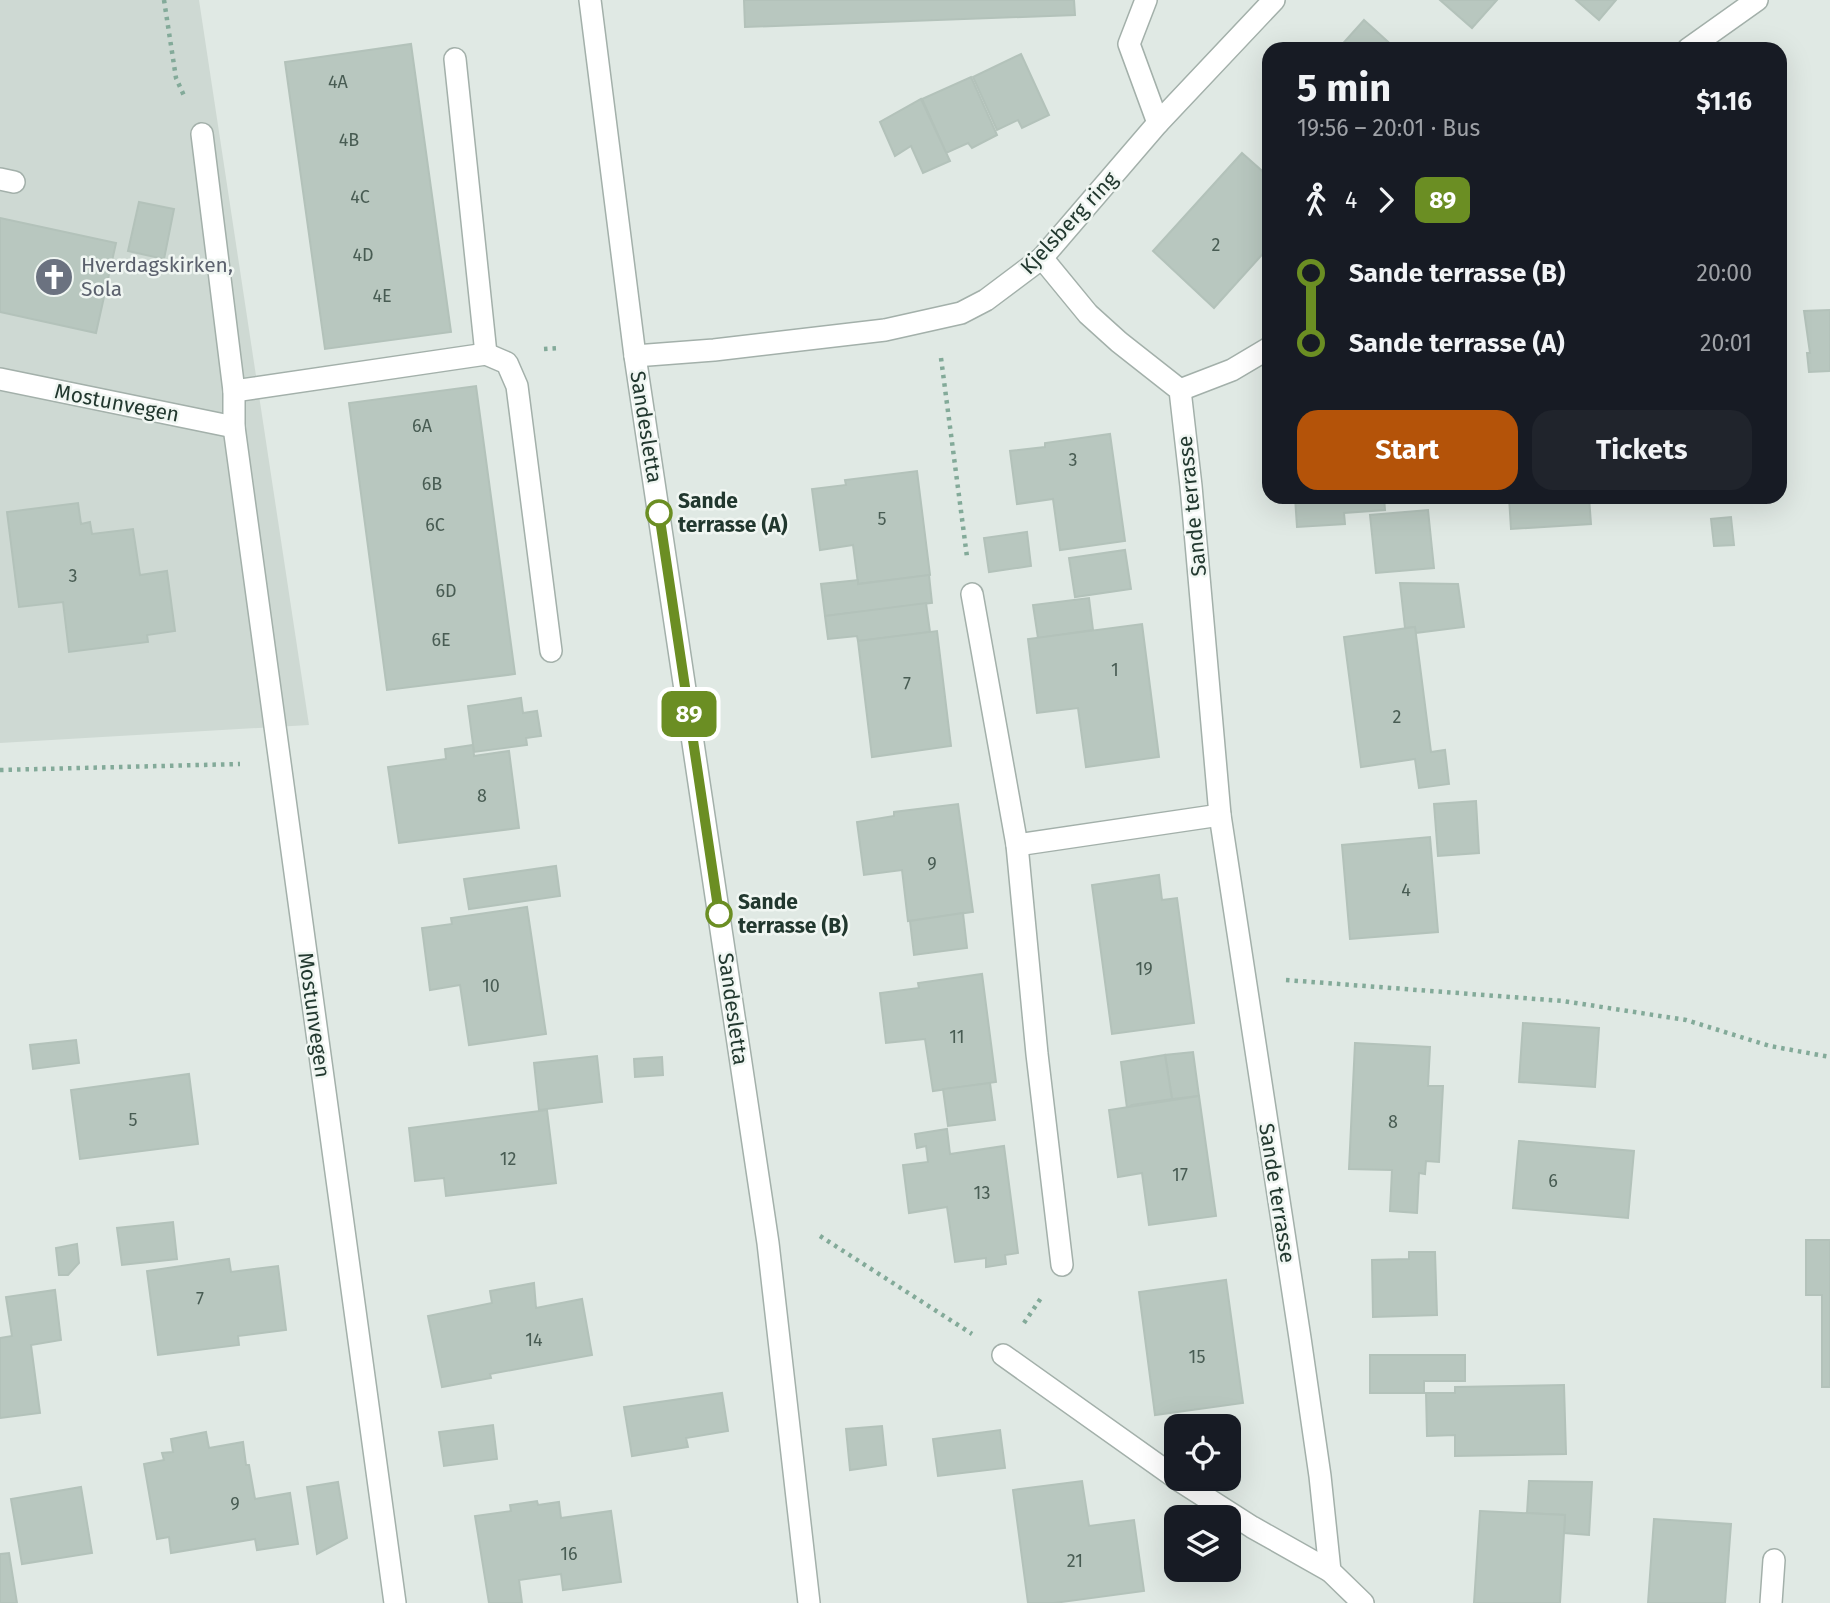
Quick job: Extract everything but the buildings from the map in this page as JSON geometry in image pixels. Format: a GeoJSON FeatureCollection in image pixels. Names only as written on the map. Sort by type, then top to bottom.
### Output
{"type":"FeatureCollection","features":[{"type":"Feature","properties":{"kind":"street","name":"Sandesletta"},"geometry":{"type":"LineString","coordinates":[[590,0],[635,356],[768,1243],[809,1603]]}},
{"type":"Feature","properties":{"kind":"street"},"geometry":{"type":"LineString","coordinates":[[1146,0],[1129,44],[1158,123]]}},
{"type":"Feature","properties":{"kind":"street","name":"Kjelsberg ring"},"geometry":{"type":"LineString","coordinates":[[635,356],[885,330],[961,313],[986,300],[1042,258],[1158,123],[1274,0]]}},
{"type":"Feature","properties":{"kind":"street"},"geometry":{"type":"LineString","coordinates":[[1720,39],[1756,0]]}},
{"type":"Feature","properties":{"kind":"street"},"geometry":{"type":"LineString","coordinates":[[455,59],[486,354]]}},
{"type":"Feature","properties":{"kind":"street","name":"Mostunvegen"},"geometry":{"type":"LineString","coordinates":[[202,134],[233,391],[234,426],[395,1603]]}},
{"type":"Feature","properties":{"kind":"street"},"geometry":{"type":"LineString","coordinates":[[1042,258],[1088,314],[1180,390],[1232,370],[1262,352]]}},
{"type":"Feature","properties":{"kind":"street"},"geometry":{"type":"LineString","coordinates":[[233,391],[486,354],[507,363],[517,386],[551,652]]}},
{"type":"Feature","properties":{"kind":"street","name":"Mostunvegen"},"geometry":{"type":"LineString","coordinates":[[0,379],[234,426]]}},
{"type":"Feature","properties":{"kind":"street","name":"Sande terrasse"},"geometry":{"type":"LineString","coordinates":[[1180,390],[1220,815],[1300,1338],[1320,1476],[1330,1571]]}},
{"type":"Feature","properties":{"kind":"street"},"geometry":{"type":"LineString","coordinates":[[972,594],[1017,845],[1037,1054],[1062,1265]]}},
{"type":"Feature","properties":{"kind":"street"},"geometry":{"type":"LineString","coordinates":[[1017,845],[1220,815]]}},
{"type":"Feature","properties":{"kind":"street"},"geometry":{"type":"LineString","coordinates":[[1003,1355],[1164,1469]]}},
{"type":"Feature","properties":{"kind":"street"},"geometry":{"type":"LineString","coordinates":[[1196,1491],[1252,1527],[1330,1571],[1363,1603]]}},
{"type":"Feature","properties":{"kind":"street"},"geometry":{"type":"LineString","coordinates":[[1772,1603],[1774,1560]]}},
{"type":"Feature","properties":{"kind":"path"},"geometry":{"type":"LineString","coordinates":[[164,0],[176,78],[202,134]]}},
{"type":"Feature","properties":{"kind":"path"},"geometry":{"type":"LineString","coordinates":[[937,319],[952,458],[972,594]]}},
{"type":"Feature","properties":{"kind":"path"},"geometry":{"type":"LineString","coordinates":[[0,770],[279,762]]}},
{"type":"Feature","properties":{"kind":"path"},"geometry":{"type":"LineString","coordinates":[[1243,976],[1395,990],[1563,1001],[1686,1020],[1770,1046],[1830,1057]]}},
{"type":"Feature","properties":{"kind":"path"},"geometry":{"type":"LineString","coordinates":[[820,1236],[1003,1355],[1062,1265]]}},
{"type":"Feature","properties":{"kind":"shaded area"},"geometry":{"type":"Polygon","coordinates":[[[0,0],[199,0],[309,725],[0,743],[0,0]]]}},
{"type":"Feature","properties":{"kind":"bus line","name":"89"},"geometry":{"type":"LineString","coordinates":[[659,513],[719,914]]}},
{"type":"Feature","properties":{"kind":"place","name":"Hverdagskirken, Sola"},"geometry":{"type":"Point","coordinates":[54,277]}},
{"type":"Feature","properties":{"kind":"place","name":"Sande terrasse (A)"},"geometry":{"type":"Point","coordinates":[659,513]}},
{"type":"Feature","properties":{"kind":"place","name":"Sande terrasse (B)"},"geometry":{"type":"Point","coordinates":[719,914]}}]}
